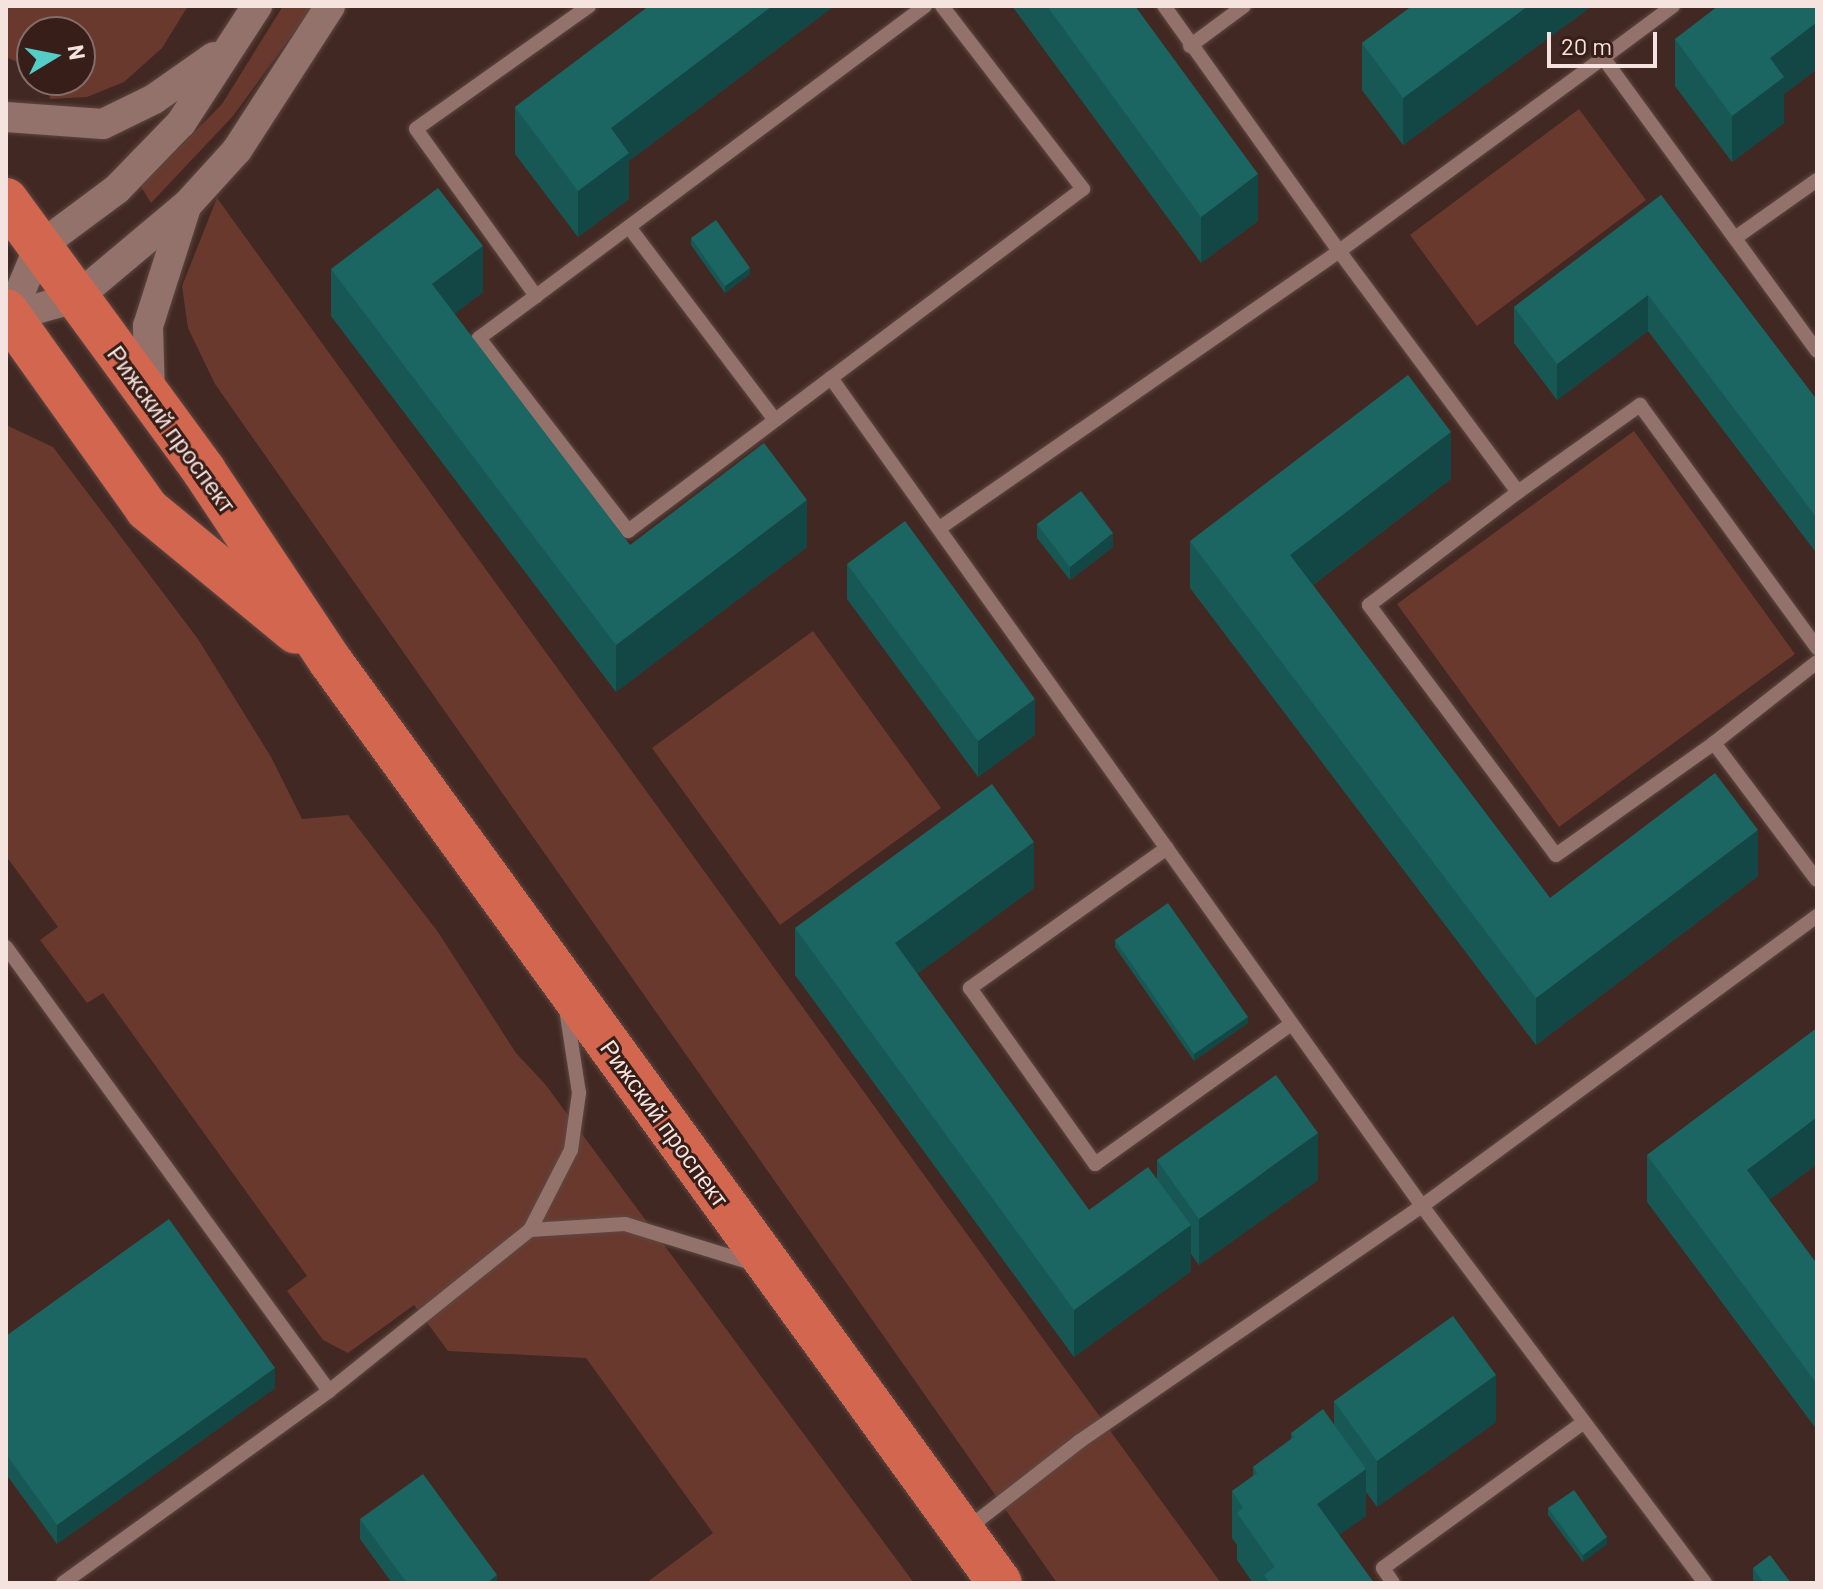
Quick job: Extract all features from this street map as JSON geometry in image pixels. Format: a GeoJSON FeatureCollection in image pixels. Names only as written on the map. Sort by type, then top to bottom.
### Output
{"type":"FeatureCollection","features":[{"type":"Feature","properties":{"kind":"highway","name":"Рижский проспект"},"geometry":{"type":"LineString","coordinates":[[6,200],[150,395],[331,662],[1000,1583]]}},
{"type":"Feature","properties":{"kind":"highway","name":"Рижский проспект"},"geometry":{"type":"LineString","coordinates":[[7,316],[147,509],[331,662]]}},
{"type":"Feature","properties":{"kind":"street"},"geometry":{"type":"LineString","coordinates":[[7,316],[39,247],[134,174],[181,123],[257,6]]}},
{"type":"Feature","properties":{"kind":"street"},"geometry":{"type":"LineString","coordinates":[[7,316],[76,298],[187,205],[237,150],[330,6]]}},
{"type":"Feature","properties":{"kind":"street"},"geometry":{"type":"LineString","coordinates":[[6,117],[103,124],[187,79],[234,41]]}},
{"type":"Feature","properties":{"kind":"street"},"geometry":{"type":"LineString","coordinates":[[150,395],[148,326],[187,205]]}},
{"type":"Feature","properties":{"kind":"lane"},"geometry":{"type":"LineString","coordinates":[[536,296],[416,129],[589,6]]}},
{"type":"Feature","properties":{"kind":"lane"},"geometry":{"type":"LineString","coordinates":[[925,6],[479,338],[628,531],[1083,189],[942,6]]}},
{"type":"Feature","properties":{"kind":"lane"},"geometry":{"type":"LineString","coordinates":[[1164,6],[1339,251],[1518,492]]}},
{"type":"Feature","properties":{"kind":"lane"},"geometry":{"type":"LineString","coordinates":[[1190,46],[1244,6]]}},
{"type":"Feature","properties":{"kind":"lane"},"geometry":{"type":"LineString","coordinates":[[941,527],[1339,251],[1673,6]]}},
{"type":"Feature","properties":{"kind":"lane"},"geometry":{"type":"LineString","coordinates":[[1603,58],[1817,351]]}},
{"type":"Feature","properties":{"kind":"lane"},"geometry":{"type":"LineString","coordinates":[[1735,238],[1817,180]]}},
{"type":"Feature","properties":{"kind":"lane"},"geometry":{"type":"LineString","coordinates":[[629,227],[775,420]]}},
{"type":"Feature","properties":{"kind":"lane"},"geometry":{"type":"LineString","coordinates":[[831,378],[941,527],[1422,1206],[1705,1583]]}},
{"type":"Feature","properties":{"kind":"lane"},"geometry":{"type":"LineString","coordinates":[[1817,648],[1640,405],[1518,492],[1369,605],[1556,855],[1714,743],[1817,662]]}},
{"type":"Feature","properties":{"kind":"lane"},"geometry":{"type":"LineString","coordinates":[[1714,743],[1817,880]]}},
{"type":"Feature","properties":{"kind":"lane"},"geometry":{"type":"LineString","coordinates":[[1167,848],[970,988],[1095,1164],[1291,1024]]}},
{"type":"Feature","properties":{"kind":"lane"},"geometry":{"type":"LineString","coordinates":[[963,1532],[1080,1441],[1422,1206],[1817,916]]}},
{"type":"Feature","properties":{"kind":"lane"},"geometry":{"type":"LineString","coordinates":[[6,947],[329,1391]]}},
{"type":"Feature","properties":{"kind":"lane"},"geometry":{"type":"LineString","coordinates":[[63,1583],[329,1391],[530,1230],[571,1150],[579,1093],[562,981]]}},
{"type":"Feature","properties":{"kind":"lane"},"geometry":{"type":"LineString","coordinates":[[530,1230],[625,1224],[770,1268]]}},
{"type":"Feature","properties":{"kind":"lane"},"geometry":{"type":"LineString","coordinates":[[1393,1583],[1383,1568],[1584,1422]]}},
{"type":"Feature","properties":{"kind":"shaded area"},"geometry":{"type":"Polygon","coordinates":[[[6,6],[188,6],[162,48],[124,82],[96,93],[96,16],[16,16],[16,62],[6,57],[6,6]]]}},
{"type":"Feature","properties":{"kind":"shaded area"},"geometry":{"type":"Polygon","coordinates":[[[283,6],[313,6],[233,116],[151,203],[141,187],[222,104],[283,6]]]}},
{"type":"Feature","properties":{"kind":"shaded area"},"geometry":{"type":"Polygon","coordinates":[[[50,96],[89,96],[87,97],[50,99],[50,96]]]}},
{"type":"Feature","properties":{"kind":"shaded area"},"geometry":{"type":"Polygon","coordinates":[[[1579,109],[1646,200],[1477,326],[1410,235],[1579,109]]]}},
{"type":"Feature","properties":{"kind":"shaded area"},"geometry":{"type":"Polygon","coordinates":[[[217,198],[1221,1583],[1057,1583],[215,384],[188,328],[182,286],[217,198]]]}},
{"type":"Feature","properties":{"kind":"shaded area"},"geometry":{"type":"Polygon","coordinates":[[[6,425],[53,447],[198,639],[271,757],[302,819],[348,815],[438,932],[516,1053],[545,1084],[914,1583],[646,1583],[713,1533],[586,1358],[448,1351],[414,1305],[348,1353],[323,1340],[287,1291],[307,1276],[103,993],[87,1003],[40,940],[58,927],[6,856],[6,425]]]}},
{"type":"Feature","properties":{"kind":"shaded area"},"geometry":{"type":"Polygon","coordinates":[[[1634,431],[1795,654],[1559,827],[1397,604],[1634,431]]]}},
{"type":"Feature","properties":{"kind":"shaded area"},"geometry":{"type":"Polygon","coordinates":[[[813,631],[941,808],[780,925],[652,748],[813,631]]]}},
{"type":"Feature","properties":{"kind":"building"},"geometry":{"type":"Polygon","coordinates":[[[649,6],[772,6],[611,128],[629,153],[578,191],[515,107],[649,6]]]}},
{"type":"Feature","properties":{"kind":"building"},"geometry":{"type":"Polygon","coordinates":[[[1047,6],[1135,6],[1258,174],[1201,217],[1047,6]]]}},
{"type":"Feature","properties":{"kind":"building"},"geometry":{"type":"Polygon","coordinates":[[[1412,6],[1528,6],[1403,98],[1362,43],[1412,6]]]}},
{"type":"Feature","properties":{"kind":"building"},"geometry":{"type":"Polygon","coordinates":[[[1718,6],[1817,6],[1817,22],[1770,58],[1784,77],[1732,116],[1675,39],[1718,6]]]}},
{"type":"Feature","properties":{"kind":"building"},"geometry":{"type":"Polygon","coordinates":[[[438,188],[483,246],[432,284],[630,545],[764,443],[807,500],[616,645],[331,269],[438,188]]]}},
{"type":"Feature","properties":{"kind":"building"},"geometry":{"type":"Polygon","coordinates":[[[1661,195],[1817,400],[1817,518],[1648,295],[1557,364],[1514,307],[1661,195]]]}},
{"type":"Feature","properties":{"kind":"building"},"geometry":{"type":"Polygon","coordinates":[[[716,220],[750,268],[725,286],[691,238],[716,220]]]}},
{"type":"Feature","properties":{"kind":"building"},"geometry":{"type":"Polygon","coordinates":[[[1408,375],[1451,432],[1290,555],[1550,898],[1715,773],[1758,830],[1536,998],[1190,541],[1408,375]]]}},
{"type":"Feature","properties":{"kind":"building"},"geometry":{"type":"Polygon","coordinates":[[[1081,491],[1113,533],[1070,567],[1037,524],[1081,491]]]}},
{"type":"Feature","properties":{"kind":"building"},"geometry":{"type":"Polygon","coordinates":[[[905,521],[1035,699],[978,741],[847,564],[905,521]]]}},
{"type":"Feature","properties":{"kind":"building"},"geometry":{"type":"Polygon","coordinates":[[[992,784],[1034,842],[895,943],[1089,1210],[1148,1167],[1191,1225],[1074,1310],[795,928],[992,784]]]}},
{"type":"Feature","properties":{"kind":"building"},"geometry":{"type":"Polygon","coordinates":[[[1168,903],[1248,1017],[1194,1054],[1115,940],[1168,903]]]}},
{"type":"Feature","properties":{"kind":"building"},"geometry":{"type":"Polygon","coordinates":[[[1817,1028],[1817,1117],[1747,1170],[1817,1264],[1817,1384],[1647,1155],[1817,1028]]]}},
{"type":"Feature","properties":{"kind":"building"},"geometry":{"type":"Polygon","coordinates":[[[1276,1075],[1318,1133],[1199,1219],[1157,1160],[1276,1075]]]}},
{"type":"Feature","properties":{"kind":"building"},"geometry":{"type":"Polygon","coordinates":[[[169,1219],[275,1368],[57,1525],[6,1454],[6,1336],[169,1219]]]}},
{"type":"Feature","properties":{"kind":"building"},"geometry":{"type":"Polygon","coordinates":[[[1453,1316],[1496,1375],[1377,1461],[1334,1401],[1453,1316]]]}},
{"type":"Feature","properties":{"kind":"building"},"geometry":{"type":"Polygon","coordinates":[[[1323,1409],[1366,1469],[1317,1504],[1374,1583],[1270,1583],[1264,1575],[1275,1567],[1237,1513],[1243,1508],[1232,1491],[1257,1473],[1253,1467],[1294,1437],[1291,1433],[1323,1409]]]}},
{"type":"Feature","properties":{"kind":"building"},"geometry":{"type":"Polygon","coordinates":[[[423,1474],[497,1575],[487,1583],[407,1583],[360,1519],[423,1474]]]}},
{"type":"Feature","properties":{"kind":"building"},"geometry":{"type":"Polygon","coordinates":[[[1574,1490],[1607,1537],[1583,1555],[1548,1508],[1574,1490]]]}},
{"type":"Feature","properties":{"kind":"building"},"geometry":{"type":"Polygon","coordinates":[[[1770,1555],[1791,1583],[1764,1583],[1753,1568],[1770,1555]]]}}]}
